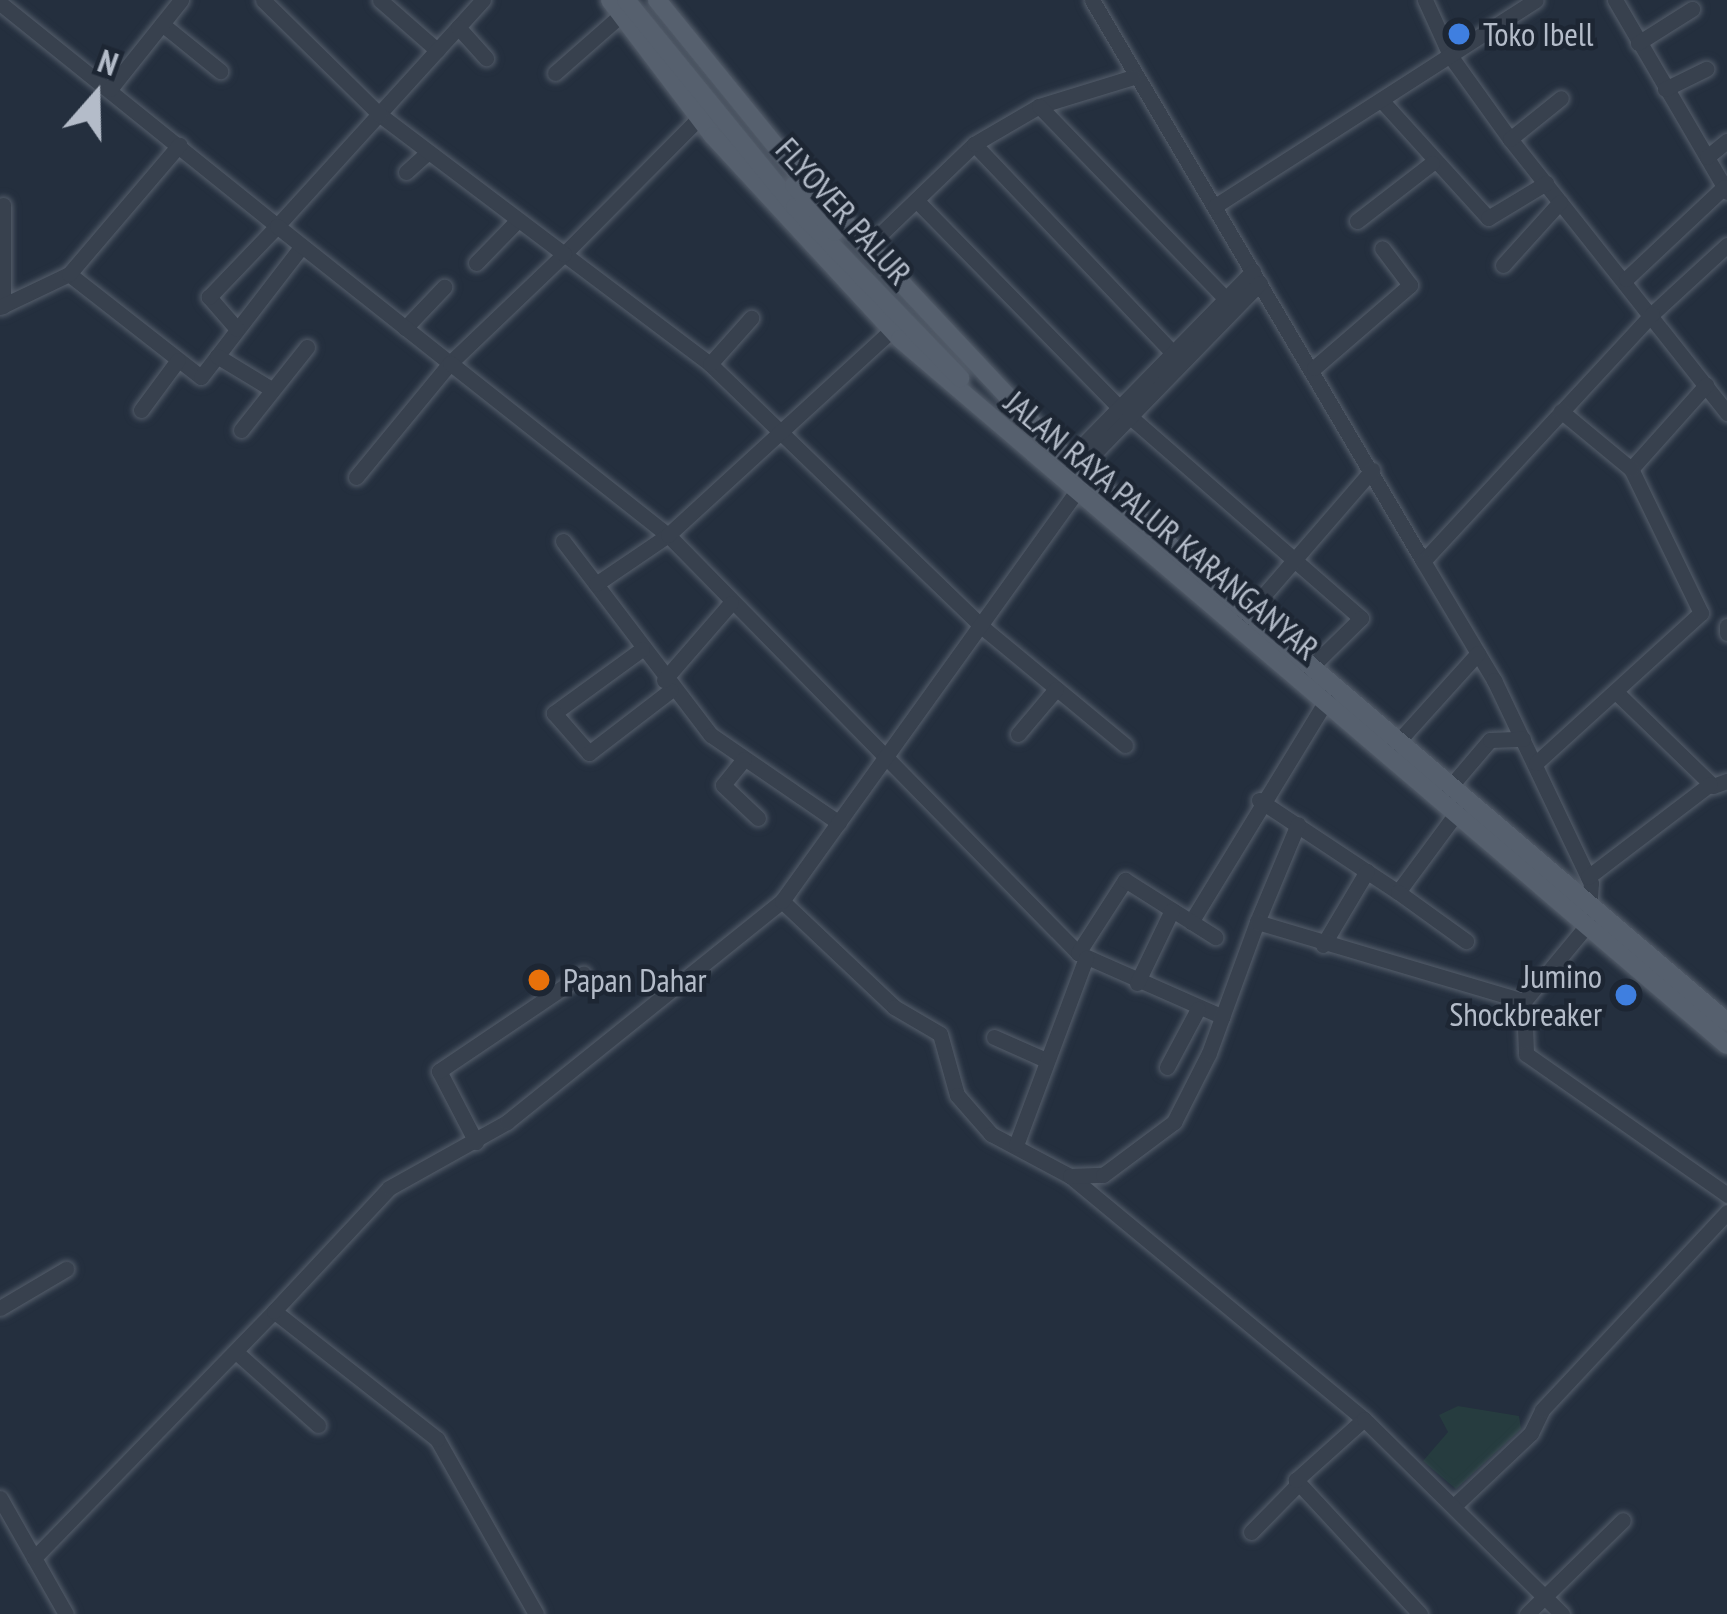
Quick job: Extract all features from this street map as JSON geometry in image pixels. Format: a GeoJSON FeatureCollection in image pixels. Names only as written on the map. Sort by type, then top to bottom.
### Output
{"type":"FeatureCollection","features":[{"type":"Feature","properties":{"kind":"main road","name":"FLYOVER PALUR"},"geometry":{"type":"LineString","coordinates":[[642,0],[826,223],[1027,454]]}},
{"type":"Feature","properties":{"kind":"main road","name":"JALAN RAYA PALUR KARANGANYAR"},"geometry":{"type":"LineString","coordinates":[[657,0],[866,248],[1048,440],[1242,620],[1591,916],[1727,1045]]}},
{"type":"Feature","properties":{"kind":"main road","name":"FLYOVER PALUR"},"geometry":{"type":"LineString","coordinates":[[619,5],[794,207],[934,343],[1048,440]]}},
{"type":"Feature","properties":{"kind":"main road","name":"JALAN RAYA PALUR KARANGANYAR"},"geometry":{"type":"LineString","coordinates":[[619,5],[699,118],[892,330],[1074,495],[1242,620]]}},
{"type":"Feature","properties":{"kind":"main road","name":"JALAN RAYA PALUR KARANGANYAR"},"geometry":{"type":"LineString","coordinates":[[1591,916],[1727,1022]]}},
{"type":"Feature","properties":{"kind":"street"},"geometry":{"type":"LineString","coordinates":[[110,89],[182,0]]}},
{"type":"Feature","properties":{"kind":"street"},"geometry":{"type":"LineString","coordinates":[[263,0],[380,115],[710,364],[779,425],[980,626],[1125,746]]}},
{"type":"Feature","properties":{"kind":"street"},"geometry":{"type":"LineString","coordinates":[[380,0],[437,50]]}},
{"type":"Feature","properties":{"kind":"street"},"geometry":{"type":"LineString","coordinates":[[237,328],[209,297],[483,0]]}},
{"type":"Feature","properties":{"kind":"street"},"geometry":{"type":"LineString","coordinates":[[1092,0],[1133,77],[1314,368],[1478,652],[1588,878],[1591,916],[1524,1001],[1530,1059],[1727,1195]]}},
{"type":"Feature","properties":{"kind":"street"},"geometry":{"type":"LineString","coordinates":[[1425,0],[1451,57],[1510,139],[1626,279],[1727,413]]}},
{"type":"Feature","properties":{"kind":"street"},"geometry":{"type":"LineString","coordinates":[[1215,206],[1536,0]]}},
{"type":"Feature","properties":{"kind":"street"},"geometry":{"type":"LineString","coordinates":[[1615,0],[1725,189],[1626,279]]}},
{"type":"Feature","properties":{"kind":"street"},"geometry":{"type":"LineString","coordinates":[[0,2],[301,247],[668,535],[1082,955],[1223,1017]]}},
{"type":"Feature","properties":{"kind":"street"},"geometry":{"type":"LineString","coordinates":[[555,74],[619,5]]}},
{"type":"Feature","properties":{"kind":"street"},"geometry":{"type":"LineString","coordinates":[[1638,43],[1692,9]]}},
{"type":"Feature","properties":{"kind":"street"},"geometry":{"type":"LineString","coordinates":[[162,24],[220,71]]}},
{"type":"Feature","properties":{"kind":"street"},"geometry":{"type":"LineString","coordinates":[[458,27],[486,58]]}},
{"type":"Feature","properties":{"kind":"street"},"geometry":{"type":"LineString","coordinates":[[1665,89],[1706,69]]}},
{"type":"Feature","properties":{"kind":"street"},"geometry":{"type":"LineString","coordinates":[[866,248],[974,143],[1039,106],[1133,77]]}},
{"type":"Feature","properties":{"kind":"street"},"geometry":{"type":"LineString","coordinates":[[1510,139],[1561,98]]}},
{"type":"Feature","properties":{"kind":"street"},"geometry":{"type":"LineString","coordinates":[[1382,101],[1432,163],[1492,220],[1546,183]]}},
{"type":"Feature","properties":{"kind":"street"},"geometry":{"type":"LineString","coordinates":[[1039,106],[1225,298]]}},
{"type":"Feature","properties":{"kind":"street"},"geometry":{"type":"LineString","coordinates":[[356,477],[450,363],[699,118]]}},
{"type":"Feature","properties":{"kind":"street"},"geometry":{"type":"LineString","coordinates":[[1707,157],[1727,141]]}},
{"type":"Feature","properties":{"kind":"street"},"geometry":{"type":"LineString","coordinates":[[974,143],[1176,357]]}},
{"type":"Feature","properties":{"kind":"street"},"geometry":{"type":"LineString","coordinates":[[2,214],[1,307],[58,282],[179,145]]}},
{"type":"Feature","properties":{"kind":"street"},"geometry":{"type":"LineString","coordinates":[[406,172],[427,153]]}},
{"type":"Feature","properties":{"kind":"street"},"geometry":{"type":"LineString","coordinates":[[1357,221],[1432,163]]}},
{"type":"Feature","properties":{"kind":"street"},"geometry":{"type":"LineString","coordinates":[[917,201],[1124,411],[1294,554],[1361,618],[1305,673]]}},
{"type":"Feature","properties":{"kind":"street"},"geometry":{"type":"LineString","coordinates":[[1502,265],[1560,202]]}},
{"type":"Feature","properties":{"kind":"street"},"geometry":{"type":"LineString","coordinates":[[476,262],[518,220]]}},
{"type":"Feature","properties":{"kind":"street"},"geometry":{"type":"LineString","coordinates":[[1423,561],[1652,314],[1727,245]]}},
{"type":"Feature","properties":{"kind":"street"},"geometry":{"type":"LineString","coordinates":[[58,282],[201,377],[301,247]]}},
{"type":"Feature","properties":{"kind":"street"},"geometry":{"type":"LineString","coordinates":[[1314,368],[1410,286],[1382,248]]}},
{"type":"Feature","properties":{"kind":"street"},"geometry":{"type":"LineString","coordinates":[[1176,357],[1225,298],[1256,277]]}},
{"type":"Feature","properties":{"kind":"street"},"geometry":{"type":"LineString","coordinates":[[1074,464],[1256,277]]}},
{"type":"Feature","properties":{"kind":"street"},"geometry":{"type":"LineString","coordinates":[[405,328],[444,287]]}},
{"type":"Feature","properties":{"kind":"street"},"geometry":{"type":"LineString","coordinates":[[710,364],[751,317]]}},
{"type":"Feature","properties":{"kind":"street"},"geometry":{"type":"LineString","coordinates":[[596,584],[668,535],[779,425],[892,330]]}},
{"type":"Feature","properties":{"kind":"street"},"geometry":{"type":"LineString","coordinates":[[241,430],[268,387],[285,382],[307,347]]}},
{"type":"Feature","properties":{"kind":"street"},"geometry":{"type":"LineString","coordinates":[[218,356],[268,387]]}},
{"type":"Feature","properties":{"kind":"street"},"geometry":{"type":"LineString","coordinates":[[141,410],[178,360]]}},
{"type":"Feature","properties":{"kind":"street"},"geometry":{"type":"LineString","coordinates":[[1631,469],[1706,386]]}},
{"type":"Feature","properties":{"kind":"street"},"geometry":{"type":"LineString","coordinates":[[1535,763],[1618,694],[1701,614],[1631,469],[1561,411]]}},
{"type":"Feature","properties":{"kind":"street"},"geometry":{"type":"LineString","coordinates":[[1242,620],[1294,554],[1372,470]]}},
{"type":"Feature","properties":{"kind":"street"},"geometry":{"type":"LineString","coordinates":[[34,1558],[389,1188],[476,1142],[649,1013],[782,901],[1074,495]]}},
{"type":"Feature","properties":{"kind":"street"},"geometry":{"type":"LineString","coordinates":[[563,541],[711,736],[839,823]]}},
{"type":"Feature","properties":{"kind":"street"},"geometry":{"type":"LineString","coordinates":[[642,649],[554,712],[589,753],[668,685],[731,603]]}},
{"type":"Feature","properties":{"kind":"street"},"geometry":{"type":"LineString","coordinates":[[1393,747],[1478,652]]}},
{"type":"Feature","properties":{"kind":"street"},"geometry":{"type":"LineString","coordinates":[[1018,734],[1056,688]]}},
{"type":"Feature","properties":{"kind":"street"},"geometry":{"type":"LineString","coordinates":[[1588,878],[1718,782],[1618,694]]}},
{"type":"Feature","properties":{"kind":"street"},"geometry":{"type":"LineString","coordinates":[[1191,922],[1259,800],[1329,695]]}},
{"type":"Feature","properties":{"kind":"street"},"geometry":{"type":"LineString","coordinates":[[1446,792],[1490,740],[1523,740]]}},
{"type":"Feature","properties":{"kind":"street"},"geometry":{"type":"LineString","coordinates":[[744,759],[723,785],[758,818]]}},
{"type":"Feature","properties":{"kind":"street"},"geometry":{"type":"LineString","coordinates":[[1259,800],[1466,940]]}},
{"type":"Feature","properties":{"kind":"street"},"geometry":{"type":"LineString","coordinates":[[1398,892],[1463,805]]}},
{"type":"Feature","properties":{"kind":"street"},"geometry":{"type":"LineString","coordinates":[[1070,1176],[1102,1175],[1137,1142],[1171,1126],[1223,1017],[1298,824]]}},
{"type":"Feature","properties":{"kind":"street"},"geometry":{"type":"LineString","coordinates":[[1323,945],[1367,871]]}},
{"type":"Feature","properties":{"kind":"street"},"geometry":{"type":"LineString","coordinates":[[1016,1145],[1082,955],[1125,880],[1215,937]]}},
{"type":"Feature","properties":{"kind":"street"},"geometry":{"type":"LineString","coordinates":[[782,901],[893,1007],[940,1034],[961,1102],[991,1134],[1070,1176],[1364,1419],[1456,1504],[1562,1614]]}},
{"type":"Feature","properties":{"kind":"street"},"geometry":{"type":"LineString","coordinates":[[1137,983],[1172,910]]}},
{"type":"Feature","properties":{"kind":"street"},"geometry":{"type":"LineString","coordinates":[[1257,922],[1524,1001]]}},
{"type":"Feature","properties":{"kind":"street"},"geometry":{"type":"LineString","coordinates":[[476,1142],[439,1071],[583,974]]}},
{"type":"Feature","properties":{"kind":"street"},"geometry":{"type":"LineString","coordinates":[[1167,1067],[1198,1009]]}},
{"type":"Feature","properties":{"kind":"street"},"geometry":{"type":"LineString","coordinates":[[994,1037],[1046,1060]]}},
{"type":"Feature","properties":{"kind":"street"},"geometry":{"type":"LineString","coordinates":[[1456,1504],[1531,1433],[1542,1410],[1727,1212]]}},
{"type":"Feature","properties":{"kind":"street"},"geometry":{"type":"LineString","coordinates":[[0,1308],[66,1268]]}},
{"type":"Feature","properties":{"kind":"street"},"geometry":{"type":"LineString","coordinates":[[274,1311],[437,1439],[536,1614]]}},
{"type":"Feature","properties":{"kind":"street"},"geometry":{"type":"LineString","coordinates":[[236,1352],[318,1425]]}},
{"type":"Feature","properties":{"kind":"street"},"geometry":{"type":"LineString","coordinates":[[1364,1419],[1298,1474],[1298,1484],[1420,1614]]}},
{"type":"Feature","properties":{"kind":"street"},"geometry":{"type":"LineString","coordinates":[[1251,1532],[1298,1484]]}},
{"type":"Feature","properties":{"kind":"street"},"geometry":{"type":"LineString","coordinates":[[0,1498],[65,1614]]}},
{"type":"Feature","properties":{"kind":"street"},"geometry":{"type":"LineString","coordinates":[[1527,1614],[1623,1520]]}},
{"type":"Feature","properties":{"kind":"green space"},"geometry":{"type":"Polygon","coordinates":[[[1458,1406],[1519,1416],[1521,1429],[1456,1489],[1423,1461],[1448,1432],[1439,1415],[1458,1406]]]}},
{"type":"Feature","properties":{"kind":"place","name":"Toko Ibell"},"geometry":{"type":"Point","coordinates":[1459,34]}},
{"type":"Feature","properties":{"kind":"place","name":"Papan Dahar"},"geometry":{"type":"Point","coordinates":[539,980]}},
{"type":"Feature","properties":{"kind":"place","name":"Jumino Shockbreaker"},"geometry":{"type":"Point","coordinates":[1626,995]}}]}
